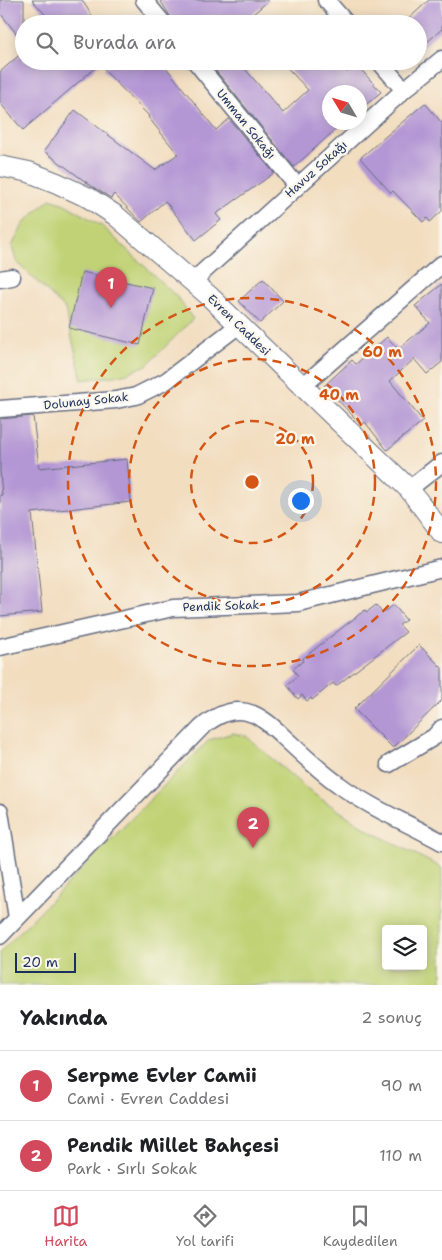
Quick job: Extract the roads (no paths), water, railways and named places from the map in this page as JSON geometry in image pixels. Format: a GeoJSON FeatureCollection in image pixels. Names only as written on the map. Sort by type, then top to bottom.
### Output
{"type":"FeatureCollection","features":[{"type":"Feature","properties":{"kind":"street"},"geometry":{"type":"LineString","coordinates":[[144,0],[156,15]]}},
{"type":"Feature","properties":{"kind":"street"},"geometry":{"type":"LineString","coordinates":[[326,0],[339,15]]}},
{"type":"Feature","properties":{"kind":"street","name":"Havuz Sokağı"},"geometry":{"type":"LineString","coordinates":[[193,281],[404,90],[442,59]]}},
{"type":"Feature","properties":{"kind":"street","name":"Umman Sokağı"},"geometry":{"type":"LineString","coordinates":[[202,70],[297,186]]}},
{"type":"Feature","properties":{"kind":"street"},"geometry":{"type":"LineString","coordinates":[[387,70],[404,90]]}},
{"type":"Feature","properties":{"kind":"street","name":"Evren Caddesi"},"geometry":{"type":"LineString","coordinates":[[0,166],[36,175],[57,183],[89,198],[115,214],[193,281],[303,386],[408,489],[442,533]]}},
{"type":"Feature","properties":{"kind":"street"},"geometry":{"type":"LineString","coordinates":[[303,386],[442,264]]}},
{"type":"Feature","properties":{"kind":"street","name":"Dolunay Sokak"},"geometry":{"type":"LineString","coordinates":[[0,409],[116,400],[136,396],[166,381],[239,325]]}},
{"type":"Feature","properties":{"kind":"street"},"geometry":{"type":"LineString","coordinates":[[408,489],[442,463]]}},
{"type":"Feature","properties":{"kind":"street","name":"Pendik Sokak"},"geometry":{"type":"LineString","coordinates":[[0,647],[173,608],[298,603],[442,568]]}},
{"type":"Feature","properties":{"kind":"street"},"geometry":{"type":"LineString","coordinates":[[0,936],[201,728],[212,718],[226,712],[239,711],[252,714],[263,720],[340,786],[442,842]]}},
{"type":"Feature","properties":{"kind":"street"},"geometry":{"type":"LineString","coordinates":[[389,764],[434,737],[442,728]]}},
{"type":"Feature","properties":{"kind":"street"},"geometry":{"type":"LineString","coordinates":[[0,812],[16,918]]}},
{"type":"Feature","properties":{"kind":"place","name":"Serpme Evler Camii"},"geometry":{"type":"Point","coordinates":[111,308]}},
{"type":"Feature","properties":{"kind":"place","name":"Pendik Millet Bahçesi"},"geometry":{"type":"Point","coordinates":[253,848]}}]}
